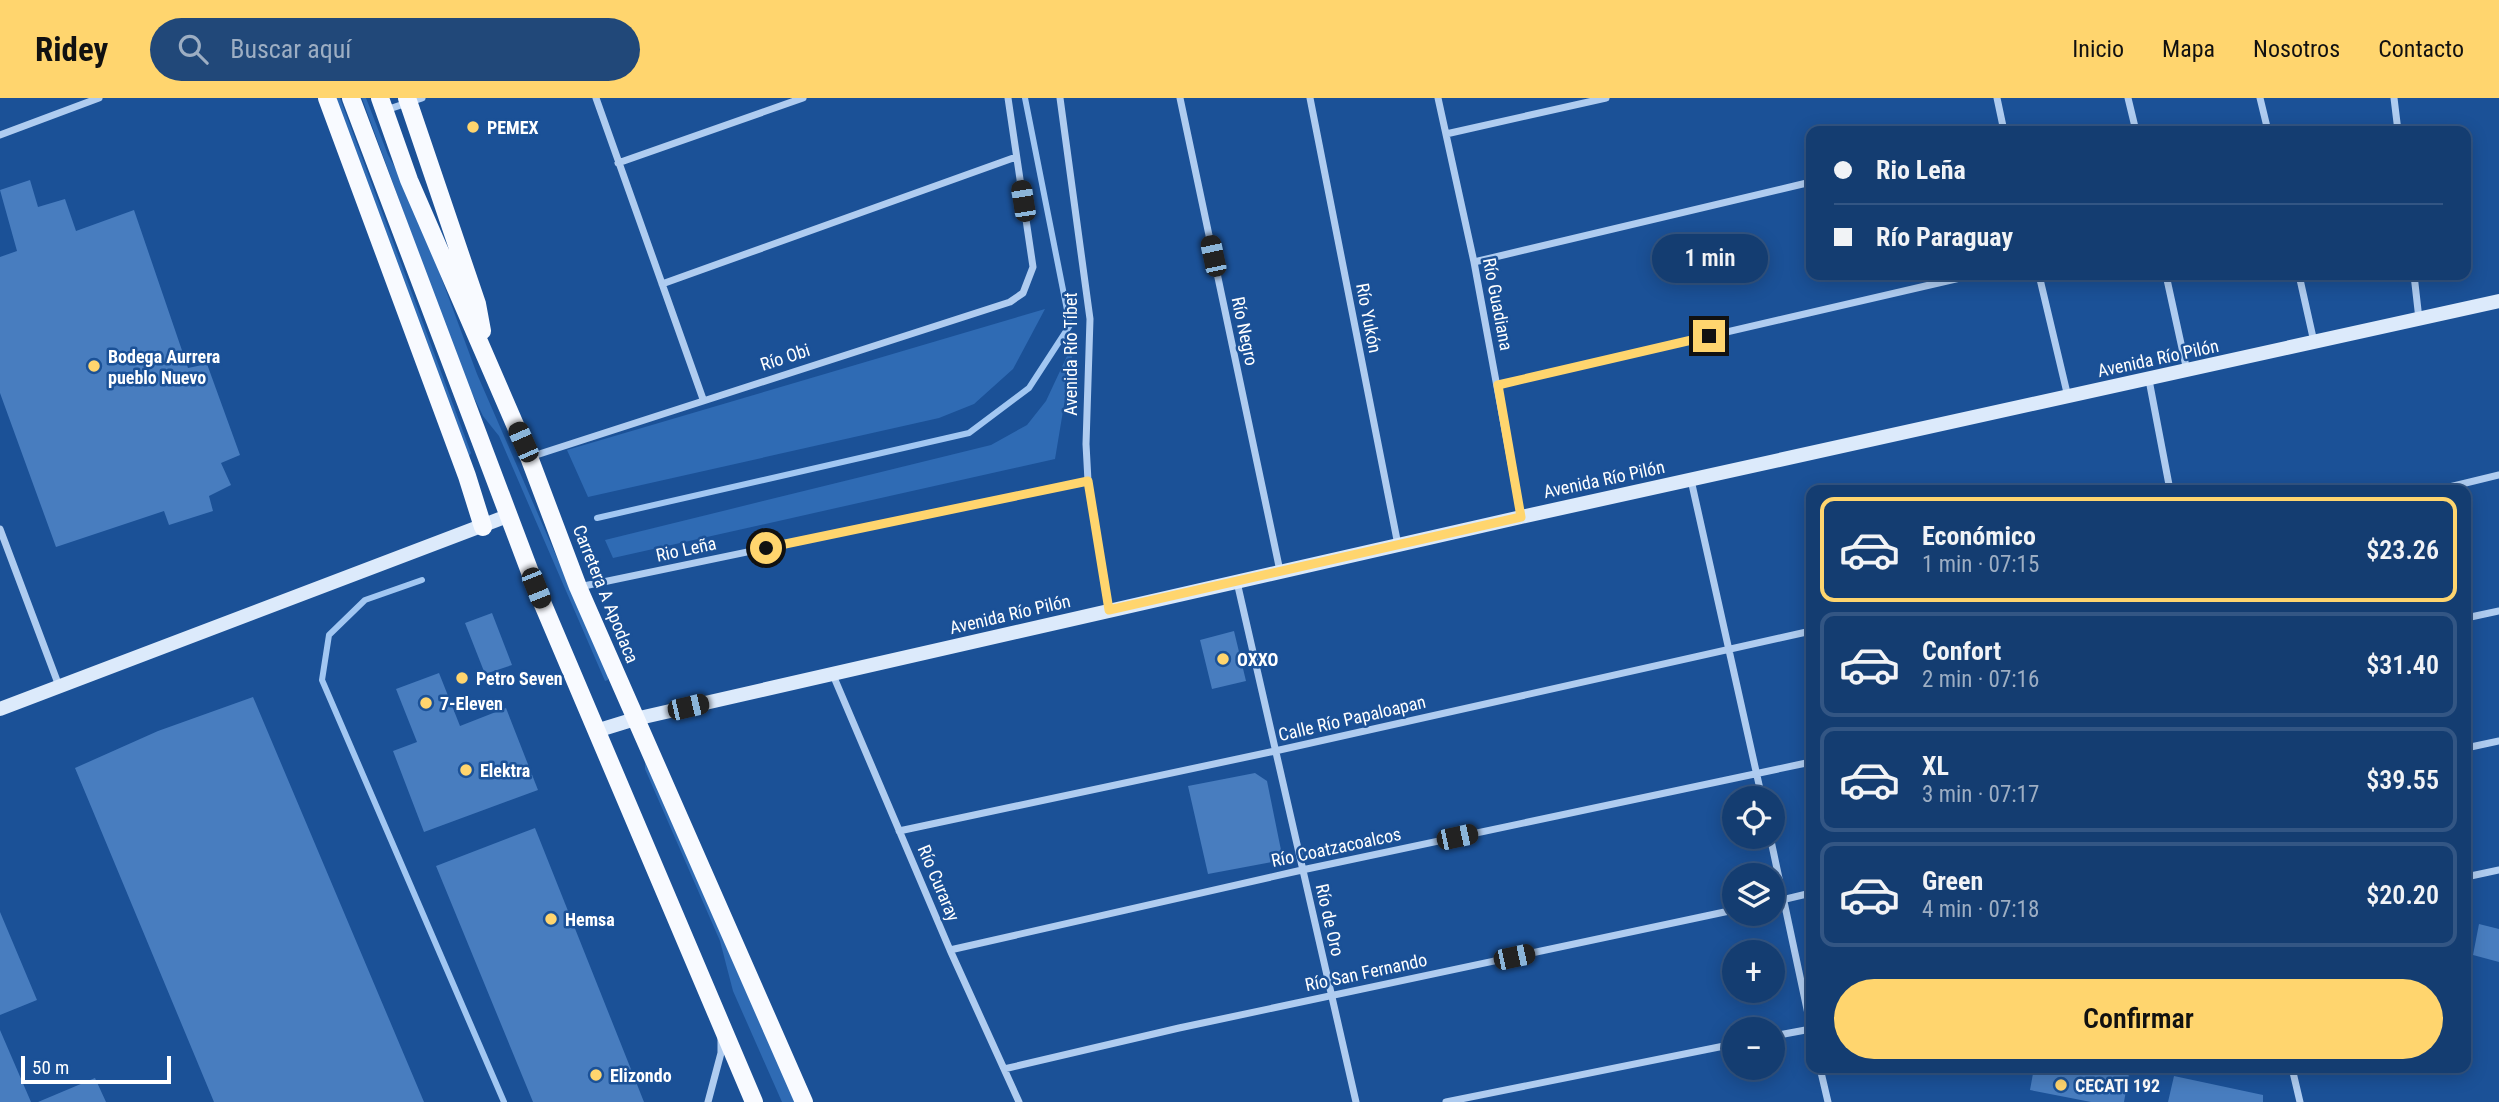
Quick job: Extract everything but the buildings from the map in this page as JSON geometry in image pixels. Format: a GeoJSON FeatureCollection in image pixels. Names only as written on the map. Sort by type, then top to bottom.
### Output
{"type":"FeatureCollection","features":[{"type":"Feature","properties":{"kind":"main road"},"geometry":{"type":"LineString","coordinates":[[327,98],[483,527]]}},
{"type":"Feature","properties":{"kind":"main road"},"geometry":{"type":"LineString","coordinates":[[351,98],[536,588],[754,1102]]}},
{"type":"Feature","properties":{"kind":"main road"},"geometry":{"type":"LineString","coordinates":[[412,99],[477,304],[486,357]]}},
{"type":"Feature","properties":{"kind":"main road","name":"Carretera A Apodaca"},"geometry":{"type":"LineString","coordinates":[[382,104],[409,180],[529,457],[579,587],[804,1102]]}},
{"type":"Feature","properties":{"kind":"main road","name":"Avenida Río Pilón"},"geometry":{"type":"LineString","coordinates":[[596,731],[635,719],[1280,571],[2499,301]]}},
{"type":"Feature","properties":{"kind":"main road"},"geometry":{"type":"LineString","coordinates":[[0,709],[510,515]]}},
{"type":"Feature","properties":{"kind":"street"},"geometry":{"type":"LineString","coordinates":[[0,135],[99,98]]}},
{"type":"Feature","properties":{"kind":"street"},"geometry":{"type":"LineString","coordinates":[[596,98],[702,399]]}},
{"type":"Feature","properties":{"kind":"street"},"geometry":{"type":"LineString","coordinates":[[618,163],[803,98]]}},
{"type":"Feature","properties":{"kind":"street"},"geometry":{"type":"LineString","coordinates":[[662,284],[1016,157],[1008,98]]}},
{"type":"Feature","properties":{"kind":"street","name":"Avenida Río Tíbet"},"geometry":{"type":"LineString","coordinates":[[1060,98],[1090,318],[1086,444],[1088,481],[1109,610]]}},
{"type":"Feature","properties":{"kind":"street","name":"Río Negro"},"geometry":{"type":"LineString","coordinates":[[1180,98],[1280,571]]}},
{"type":"Feature","properties":{"kind":"street","name":"Río Yukón"},"geometry":{"type":"LineString","coordinates":[[1310,98],[1398,545]]}},
{"type":"Feature","properties":{"kind":"street","name":"Río Guadiana"},"geometry":{"type":"LineString","coordinates":[[1438,98],[1474,262],[1521,517]]}},
{"type":"Feature","properties":{"kind":"street"},"geometry":{"type":"LineString","coordinates":[[1446,134],[1606,98]]}},
{"type":"Feature","properties":{"kind":"street"},"geometry":{"type":"LineString","coordinates":[[1997,98],[2003,126]]}},
{"type":"Feature","properties":{"kind":"street"},"geometry":{"type":"LineString","coordinates":[[2128,98],[2135,126]]}},
{"type":"Feature","properties":{"kind":"street"},"geometry":{"type":"LineString","coordinates":[[2260,98],[2267,126]]}},
{"type":"Feature","properties":{"kind":"street"},"geometry":{"type":"LineString","coordinates":[[2394,98],[2397,126]]}},
{"type":"Feature","properties":{"kind":"street"},"geometry":{"type":"LineString","coordinates":[[382,104],[412,99]]}},
{"type":"Feature","properties":{"kind":"street","name":"Río Obi"},"geometry":{"type":"LineString","coordinates":[[529,457],[702,399],[1010,302],[1023,293],[1033,267],[1016,157]]}},
{"type":"Feature","properties":{"kind":"street"},"geometry":{"type":"LineString","coordinates":[[1474,262],[1806,183]]}},
{"type":"Feature","properties":{"kind":"street"},"geometry":{"type":"LineString","coordinates":[[1498,385],[1951,280]]}},
{"type":"Feature","properties":{"kind":"street"},"geometry":{"type":"LineString","coordinates":[[2040,280],[2068,397]]}},
{"type":"Feature","properties":{"kind":"street"},"geometry":{"type":"LineString","coordinates":[[2167,280],[2187,371]]}},
{"type":"Feature","properties":{"kind":"street"},"geometry":{"type":"LineString","coordinates":[[2300,280],[2314,343]]}},
{"type":"Feature","properties":{"kind":"street"},"geometry":{"type":"LineString","coordinates":[[2415,280],[2419,319]]}},
{"type":"Feature","properties":{"kind":"street"},"geometry":{"type":"LineString","coordinates":[[2149,380],[2169,485]]}},
{"type":"Feature","properties":{"kind":"street"},"geometry":{"type":"LineString","coordinates":[[2458,485],[2499,475]]}},
{"type":"Feature","properties":{"kind":"street"},"geometry":{"type":"LineString","coordinates":[[1691,480],[1759,786]]}},
{"type":"Feature","properties":{"kind":"street","name":"Rio Leña"},"geometry":{"type":"LineString","coordinates":[[579,587],[1088,481]]}},
{"type":"Feature","properties":{"kind":"street"},"geometry":{"type":"LineString","coordinates":[[0,529],[60,688]]}},
{"type":"Feature","properties":{"kind":"street","name":"Río de Oro"},"geometry":{"type":"LineString","coordinates":[[1237,581],[1356,1102]]}},
{"type":"Feature","properties":{"kind":"street"},"geometry":{"type":"LineString","coordinates":[[2471,617],[2499,611]]}},
{"type":"Feature","properties":{"kind":"street","name":"Calle Río Papaloapan"},"geometry":{"type":"LineString","coordinates":[[899,831],[1275,751],[1806,632]]}},
{"type":"Feature","properties":{"kind":"street","name":"Río Curaray"},"geometry":{"type":"LineString","coordinates":[[833,675],[950,950],[1019,1102]]}},
{"type":"Feature","properties":{"kind":"street"},"geometry":{"type":"LineString","coordinates":[[2471,747],[2499,741]]}},
{"type":"Feature","properties":{"kind":"street","name":"Río Coatzacoalcos"},"geometry":{"type":"LineString","coordinates":[[950,950],[1302,870],[1806,763]]}},
{"type":"Feature","properties":{"kind":"street"},"geometry":{"type":"LineString","coordinates":[[2471,876],[2499,870]]}},
{"type":"Feature","properties":{"kind":"street"},"geometry":{"type":"LineString","coordinates":[[1785,900],[1806,895]]}},
{"type":"Feature","properties":{"kind":"street"},"geometry":{"type":"LineString","coordinates":[[1785,905],[1806,1004]]}},
{"type":"Feature","properties":{"kind":"street","name":"Río San Fernando"},"geometry":{"type":"LineString","coordinates":[[1004,1069],[1332,995],[1722,913]]}},
{"type":"Feature","properties":{"kind":"street"},"geometry":{"type":"LineString","coordinates":[[708,1102],[721,1053],[721,1020]]}},
{"type":"Feature","properties":{"kind":"street"},"geometry":{"type":"LineString","coordinates":[[1785,1033],[1806,1029]]}},
{"type":"Feature","properties":{"kind":"street"},"geometry":{"type":"LineString","coordinates":[[1446,1102],[1722,1046]]}},
{"type":"Feature","properties":{"kind":"street"},"geometry":{"type":"LineString","coordinates":[[1821,1073],[1828,1102]]}},
{"type":"Feature","properties":{"kind":"street"},"geometry":{"type":"LineString","coordinates":[[2293,1073],[2300,1102]]}},
{"type":"Feature","properties":{"kind":"shaded area"},"geometry":{"type":"Polygon","coordinates":[[[336,98],[340,98],[471,453],[466,461],[336,98]]]}},
{"type":"Feature","properties":{"kind":"shaded area"},"geometry":{"type":"Polygon","coordinates":[[[362,98],[366,98],[388,155],[411,196],[477,374],[608,680],[605,681],[499,436],[483,416],[462,373],[362,98]]]}},
{"type":"Feature","properties":{"kind":"shaded area"},"geometry":{"type":"Polygon","coordinates":[[[1045,309],[1013,369],[974,404],[939,418],[588,497],[567,450],[1045,309]]]}},
{"type":"Feature","properties":{"kind":"shaded area"},"geometry":{"type":"Polygon","coordinates":[[[1075,339],[1055,459],[613,558],[605,540],[991,445],[1027,425],[1046,401],[1075,339]]]}},
{"type":"Feature","properties":{"kind":"shaded area"},"geometry":{"type":"Polygon","coordinates":[[[645,762],[795,1102],[782,1102],[733,991],[720,941],[645,769],[645,762]]]}},
{"type":"Feature","properties":{"kind":"waterway"},"geometry":{"type":"LineString","coordinates":[[597,518],[969,433],[1029,388],[1070,325],[1025,98]]}},
{"type":"Feature","properties":{"kind":"waterway"},"geometry":{"type":"LineString","coordinates":[[422,580],[365,600],[329,635],[322,680],[504,1102]]}},
{"type":"Feature","properties":{"kind":"place","name":"PEMEX"},"geometry":{"type":"Point","coordinates":[473,127]}},
{"type":"Feature","properties":{"kind":"place","name":"Bodega Aurrera pueblo Nuevo"},"geometry":{"type":"Point","coordinates":[94,366]}},
{"type":"Feature","properties":{"kind":"place","name":"OXXO"},"geometry":{"type":"Point","coordinates":[1223,659]}},
{"type":"Feature","properties":{"kind":"place","name":"Petro Seven"},"geometry":{"type":"Point","coordinates":[462,678]}},
{"type":"Feature","properties":{"kind":"place","name":"7-Eleven"},"geometry":{"type":"Point","coordinates":[426,703]}},
{"type":"Feature","properties":{"kind":"place","name":"Elektra"},"geometry":{"type":"Point","coordinates":[466,770]}},
{"type":"Feature","properties":{"kind":"place","name":"Hemsa"},"geometry":{"type":"Point","coordinates":[551,919]}},
{"type":"Feature","properties":{"kind":"place","name":"Elizondo"},"geometry":{"type":"Point","coordinates":[596,1075]}},
{"type":"Feature","properties":{"kind":"place","name":"CECATI 192"},"geometry":{"type":"Point","coordinates":[2061,1085]}},
{"type":"Feature","properties":{"kind":"route"},"geometry":{"type":"LineString","coordinates":[[766,548],[1088,481],[1109,610],[1521,517],[1498,385],[1709,336]]}}]}
